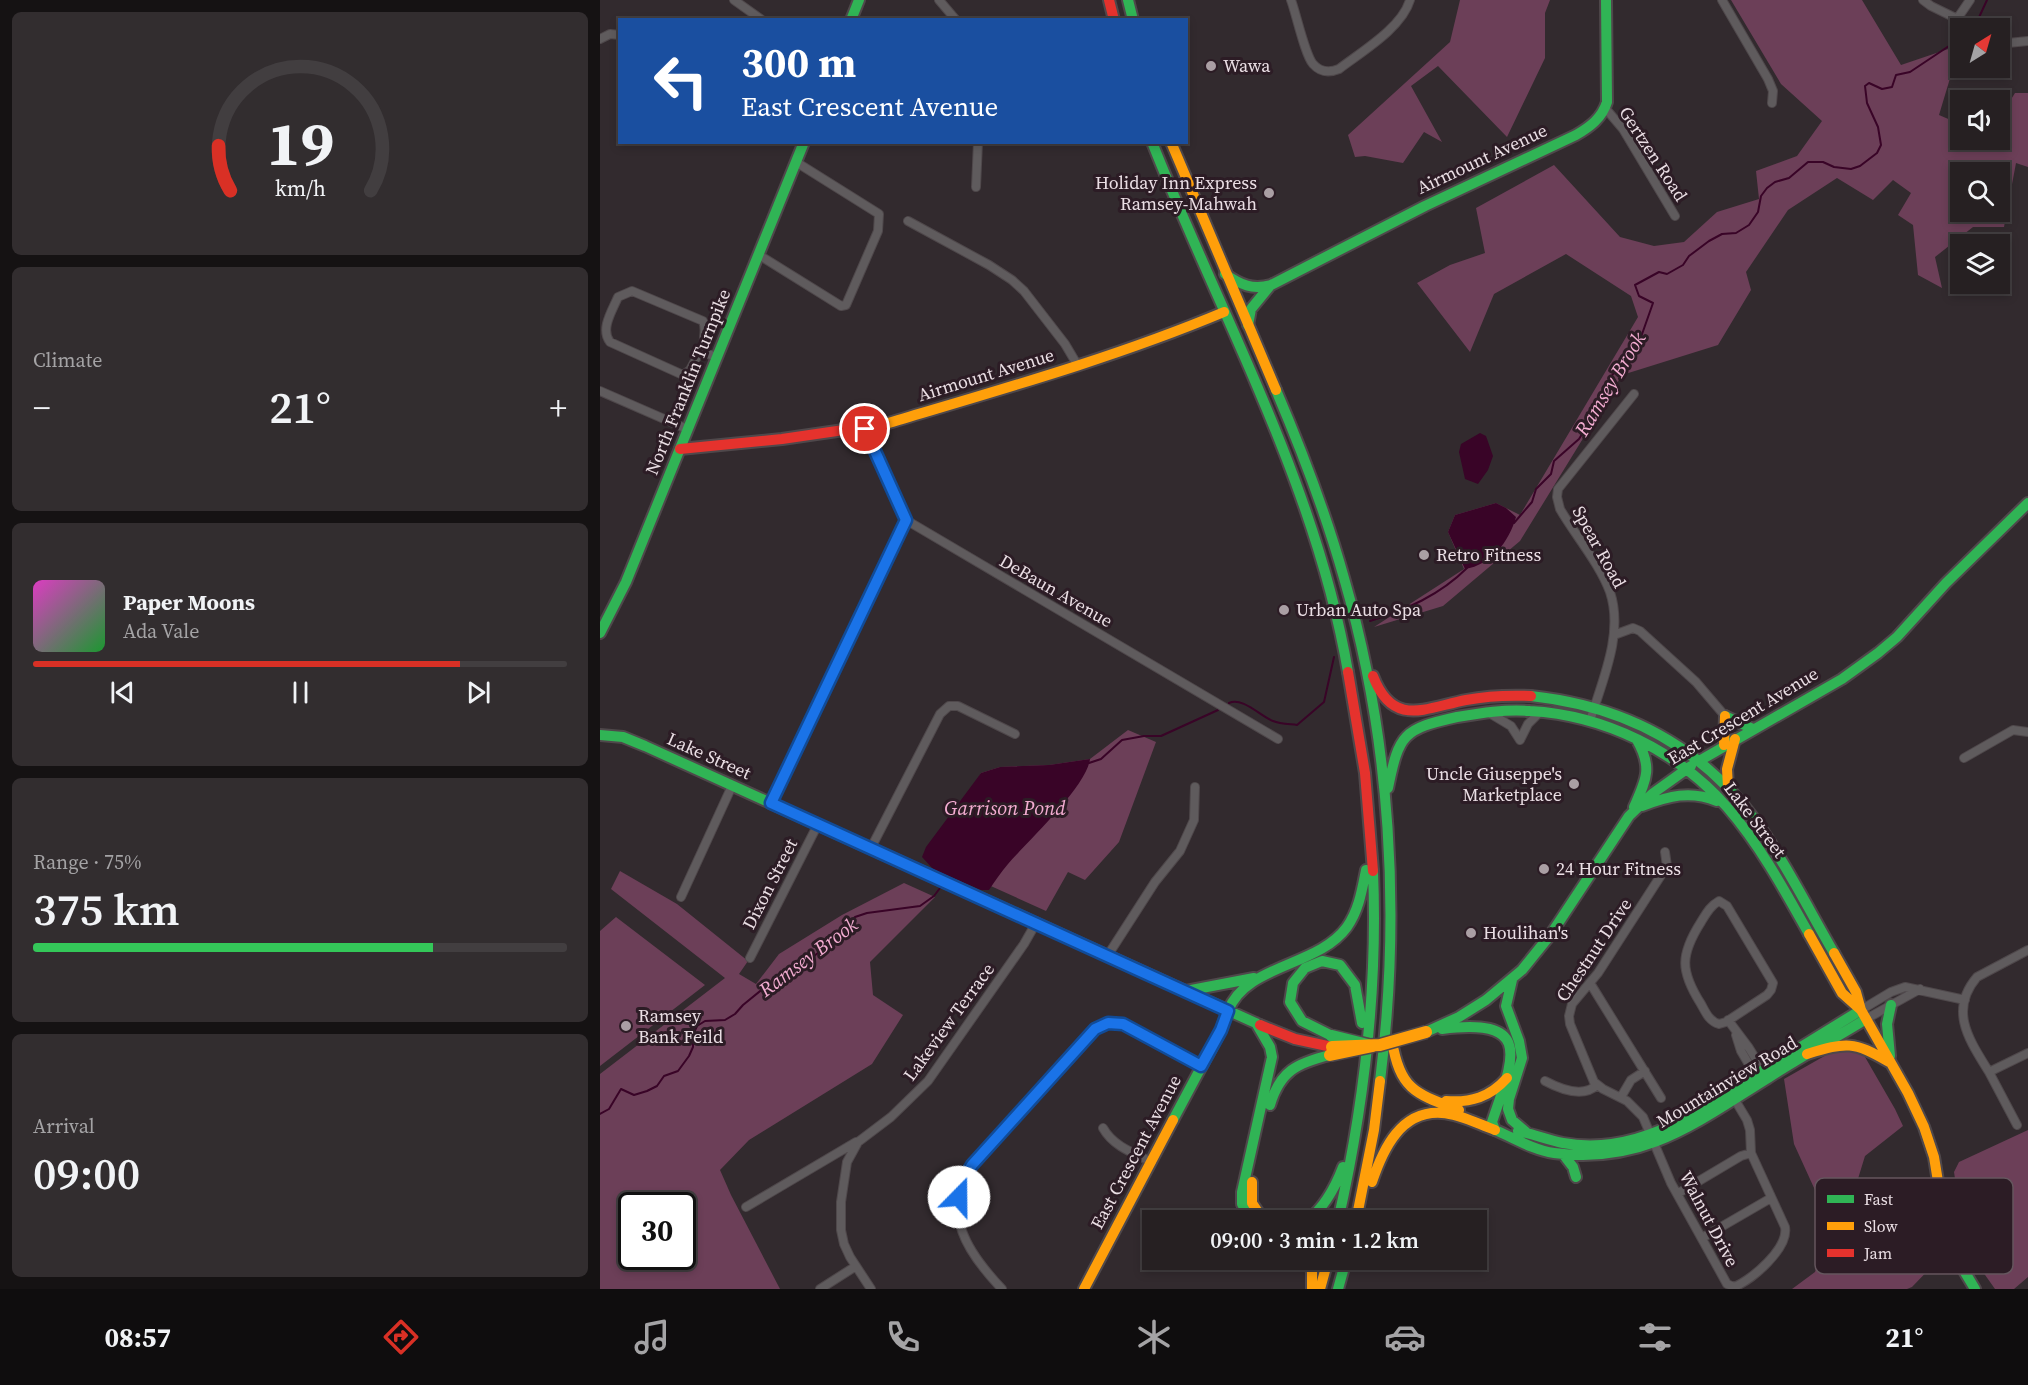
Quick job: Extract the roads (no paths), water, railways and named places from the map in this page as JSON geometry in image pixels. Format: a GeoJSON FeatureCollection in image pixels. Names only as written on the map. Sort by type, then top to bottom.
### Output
{"type":"FeatureCollection","features":[{"type":"Feature","properties":{"kind":"main road"},"geometry":{"type":"LineString","coordinates":[[852,18],[859,0]]}},
{"type":"Feature","properties":{"kind":"main road"},"geometry":{"type":"LineString","coordinates":[[1110,0],[1114,18]]}},
{"type":"Feature","properties":{"kind":"main road"},"geometry":{"type":"LineString","coordinates":[[1128,0],[1132,18]]}},
{"type":"Feature","properties":{"kind":"main road"},"geometry":{"type":"LineString","coordinates":[[1606,0],[1606,108]]}},
{"type":"Feature","properties":{"kind":"main road","name":"Airmount Avenue"},"geometry":{"type":"LineString","coordinates":[[1224,273],[1248,288],[1271,285],[1425,206],[1576,135],[1593,123],[1606,108]]}},
{"type":"Feature","properties":{"kind":"main road","name":"North Franklin Turnpike"},"geometry":{"type":"LineString","coordinates":[[600,633],[626,582],[680,450],[711,355],[759,255],[803,144]]}},
{"type":"Feature","properties":{"kind":"main road"},"geometry":{"type":"LineString","coordinates":[[1153,144],[1292,469],[1327,576],[1348,664],[1366,775],[1371,832],[1373,959],[1364,1079],[1357,1131],[1340,1210]]}},
{"type":"Feature","properties":{"kind":"main road"},"geometry":{"type":"LineString","coordinates":[[1171,144],[1317,492],[1341,567],[1360,640],[1376,726],[1385,802],[1391,887],[1390,968],[1380,1089],[1359,1210]]}},
{"type":"Feature","properties":{"kind":"main road","name":"Airmount Avenue"},"geometry":{"type":"LineString","coordinates":[[1248,326],[1251,309],[1271,285]]}},
{"type":"Feature","properties":{"kind":"main road","name":"Airmount Avenue"},"geometry":{"type":"LineString","coordinates":[[680,450],[883,425],[1078,366],[1224,312]]}},
{"type":"Feature","properties":{"kind":"main road","name":"East Crescent Avenue"},"geometry":{"type":"LineString","coordinates":[[1255,1210],[1251,1191],[1274,1091],[1285,1074],[1331,1046],[1373,1046],[1426,1032],[1468,1012],[1512,980],[1551,934],[1634,812],[1659,788],[1724,745],[1842,679],[1878,653],[1897,637],[1946,583],[2028,503]]}},
{"type":"Feature","properties":{"kind":"main road","name":"Lake Street"},"geometry":{"type":"LineString","coordinates":[[1360,640],[1380,691],[1389,703],[1402,710],[1416,711],[1476,698],[1531,696],[1566,700],[1594,707],[1667,738],[1699,761],[1728,787],[1770,842],[1856,992],[1864,1015],[1914,1106],[1927,1136],[1939,1178]]}},
{"type":"Feature","properties":{"kind":"main road","name":"Lake Street"},"geometry":{"type":"LineString","coordinates":[[1385,802],[1394,758],[1405,736],[1423,724],[1487,712],[1540,712],[1590,721],[1636,739],[1662,753],[1686,770],[1725,805],[1768,866],[1845,998],[1864,1015]]}},
{"type":"Feature","properties":{"kind":"main road"},"geometry":{"type":"LineString","coordinates":[[1724,745],[1725,716],[1753,729]]}},
{"type":"Feature","properties":{"kind":"main road"},"geometry":{"type":"LineString","coordinates":[[600,727],[623,737]]}},
{"type":"Feature","properties":{"kind":"main road","name":"Lake Street"},"geometry":{"type":"LineString","coordinates":[[600,735],[623,737],[1036,922],[1228,1011]]}},
{"type":"Feature","properties":{"kind":"main road"},"geometry":{"type":"LineString","coordinates":[[1634,812],[1648,772],[1647,757],[1636,739]]}},
{"type":"Feature","properties":{"kind":"main road"},"geometry":{"type":"LineString","coordinates":[[1728,787],[1727,765],[1735,739]]}},
{"type":"Feature","properties":{"kind":"main road"},"geometry":{"type":"LineString","coordinates":[[1634,812],[1673,795],[1689,793],[1708,797],[1725,805]]}},
{"type":"Feature","properties":{"kind":"main road"},"geometry":{"type":"LineString","coordinates":[[1186,991],[1265,976],[1332,942],[1347,928],[1358,910],[1371,832]]}},
{"type":"Feature","properties":{"kind":"main road"},"geometry":{"type":"LineString","coordinates":[[1331,1046],[1296,1015],[1291,1003],[1291,986],[1296,975],[1308,965],[1319,962],[1333,962],[1344,967],[1356,985],[1361,1006],[1364,1079]]}},
{"type":"Feature","properties":{"kind":"main road","name":"East Crescent Avenue"},"geometry":{"type":"LineString","coordinates":[[1084,1289],[1221,1030],[1233,998],[1241,989],[1265,976]]}},
{"type":"Feature","properties":{"kind":"main road"},"geometry":{"type":"LineString","coordinates":[[1512,980],[1506,1006],[1519,1041],[1522,1058],[1508,1109],[1512,1120],[1526,1132]]}},
{"type":"Feature","properties":{"kind":"main road"},"geometry":{"type":"LineString","coordinates":[[1388,1005],[1394,1060],[1398,1073],[1410,1088],[1494,1126]]}},
{"type":"Feature","properties":{"kind":"main road"},"geometry":{"type":"LineString","coordinates":[[1890,1063],[1887,1024],[1891,1005]]}},
{"type":"Feature","properties":{"kind":"main road"},"geometry":{"type":"LineString","coordinates":[[1228,1011],[1295,1039],[1331,1046],[1373,1046]]}},
{"type":"Feature","properties":{"kind":"main road","name":"Mountainview Road"},"geometry":{"type":"LineString","coordinates":[[1761,1076],[1807,1054],[1864,1015]]}},
{"type":"Feature","properties":{"kind":"main road","name":"Mountainview Road"},"geometry":{"type":"LineString","coordinates":[[1494,1126],[1532,1147],[1563,1154],[1591,1151],[1623,1153],[1653,1140],[1686,1130],[1731,1095],[1864,1015]]}},
{"type":"Feature","properties":{"kind":"main road"},"geometry":{"type":"LineString","coordinates":[[1245,1210],[1242,1204],[1242,1186],[1272,1057],[1270,1047],[1256,1023]]}},
{"type":"Feature","properties":{"kind":"main road"},"geometry":{"type":"LineString","coordinates":[[1426,1032],[1479,1024],[1495,1028],[1503,1034],[1511,1048],[1511,1064],[1494,1126]]}},
{"type":"Feature","properties":{"kind":"main road"},"geometry":{"type":"LineString","coordinates":[[1807,1054],[1853,1043],[1861,1045],[1890,1063]]}},
{"type":"Feature","properties":{"kind":"main road"},"geometry":{"type":"LineString","coordinates":[[1433,1099],[1457,1102],[1474,1101],[1492,1093],[1507,1078]]}},
{"type":"Feature","properties":{"kind":"main road"},"geometry":{"type":"LineString","coordinates":[[1361,1210],[1382,1153],[1410,1120],[1427,1114],[1443,1113],[1494,1126]]}},
{"type":"Feature","properties":{"kind":"main road","name":"Mountainview Road"},"geometry":{"type":"LineString","coordinates":[[1494,1126],[1526,1132],[1591,1151]]}},
{"type":"Feature","properties":{"kind":"main road"},"geometry":{"type":"LineString","coordinates":[[1319,1210],[1332,1192],[1357,1131]]}},
{"type":"Feature","properties":{"kind":"main road"},"geometry":{"type":"LineString","coordinates":[[1563,1154],[1573,1167],[1576,1177]]}},
{"type":"Feature","properties":{"kind":"main road"},"geometry":{"type":"LineString","coordinates":[[1312,1270],[1312,1289]]}},
{"type":"Feature","properties":{"kind":"main road"},"geometry":{"type":"LineString","coordinates":[[1320,1289],[1325,1270]]}},
{"type":"Feature","properties":{"kind":"main road"},"geometry":{"type":"LineString","coordinates":[[1338,1289],[1343,1270]]}},
{"type":"Feature","properties":{"kind":"main road","name":"Lake Street"},"geometry":{"type":"LineString","coordinates":[[1965,1274],[1975,1289]]}},
{"type":"Feature","properties":{"kind":"street"},"geometry":{"type":"LineString","coordinates":[[734,0],[759,18]]}},
{"type":"Feature","properties":{"kind":"street"},"geometry":{"type":"LineString","coordinates":[[939,0],[954,18]]}},
{"type":"Feature","properties":{"kind":"street"},"geometry":{"type":"LineString","coordinates":[[1292,0],[1310,60],[1319,69],[1332,72],[1396,24],[1403,16],[1410,0]]}},
{"type":"Feature","properties":{"kind":"street"},"geometry":{"type":"LineString","coordinates":[[1722,0],[1768,79],[1773,91],[1772,103]]}},
{"type":"Feature","properties":{"kind":"street"},"geometry":{"type":"LineString","coordinates":[[1923,0],[1956,18]]}},
{"type":"Feature","properties":{"kind":"street"},"geometry":{"type":"LineString","coordinates":[[1959,18],[1970,0]]}},
{"type":"Feature","properties":{"kind":"street"},"geometry":{"type":"LineString","coordinates":[[600,39],[610,34],[618,35]]}},
{"type":"Feature","properties":{"kind":"street"},"geometry":{"type":"LineString","coordinates":[[2010,43],[2028,41]]}},
{"type":"Feature","properties":{"kind":"street","name":"Gertzen Road"},"geometry":{"type":"LineString","coordinates":[[1606,108],[1623,129],[1675,216]]}},
{"type":"Feature","properties":{"kind":"street"},"geometry":{"type":"LineString","coordinates":[[976,187],[978,144]]}},
{"type":"Feature","properties":{"kind":"street"},"geometry":{"type":"LineString","coordinates":[[759,255],[841,306],[846,304],[878,231],[879,214],[796,162]]}},
{"type":"Feature","properties":{"kind":"street"},"geometry":{"type":"LineString","coordinates":[[908,221],[1012,280],[1031,300],[1065,344],[1078,366]]}},
{"type":"Feature","properties":{"kind":"street"},"geometry":{"type":"LineString","coordinates":[[632,291],[703,321],[706,327],[702,346],[711,355],[698,356],[690,370],[683,375],[610,342],[604,330],[618,297],[625,292],[632,291]]}},
{"type":"Feature","properties":{"kind":"street"},"geometry":{"type":"LineString","coordinates":[[600,391],[687,429]]}},
{"type":"Feature","properties":{"kind":"street","name":"Spear Road"},"geometry":{"type":"LineString","coordinates":[[1590,721],[1614,635],[1614,612],[1610,592],[1560,509],[1558,489],[1634,394]]}},
{"type":"Feature","properties":{"kind":"street"},"geometry":{"type":"LineString","coordinates":[[771,803],[906,520],[865,429]]}},
{"type":"Feature","properties":{"kind":"street","name":"DeBaun Avenue"},"geometry":{"type":"LineString","coordinates":[[906,520],[1278,739]]}},
{"type":"Feature","properties":{"kind":"street"},"geometry":{"type":"LineString","coordinates":[[1614,635],[1633,628],[1641,631],[1696,682],[1725,716]]}},
{"type":"Feature","properties":{"kind":"street"},"geometry":{"type":"LineString","coordinates":[[871,848],[944,709],[958,706],[1015,734]]}},
{"type":"Feature","properties":{"kind":"street"},"geometry":{"type":"LineString","coordinates":[[1487,712],[1507,723],[1515,730],[1520,740],[1528,724],[1540,712]]}},
{"type":"Feature","properties":{"kind":"street"},"geometry":{"type":"LineString","coordinates":[[1964,758],[2013,730],[2028,732]]}},
{"type":"Feature","properties":{"kind":"street"},"geometry":{"type":"LineString","coordinates":[[681,897],[732,786]]}},
{"type":"Feature","properties":{"kind":"street"},"geometry":{"type":"LineString","coordinates":[[1108,955],[1155,882],[1180,851],[1194,820],[1195,787]]}},
{"type":"Feature","properties":{"kind":"street","name":"Dixon Street"},"geometry":{"type":"LineString","coordinates":[[750,958],[818,824]]}},
{"type":"Feature","properties":{"kind":"street","name":"Chestnut Drive"},"geometry":{"type":"LineString","coordinates":[[1597,1085],[1588,1071],[1572,1033],[1569,1020],[1572,1004],[1590,983],[1667,866],[1665,852]]}},
{"type":"Feature","properties":{"kind":"street"},"geometry":{"type":"LineString","coordinates":[[1719,901],[1727,906],[1773,983],[1769,993],[1728,1020],[1719,1024],[1711,1020],[1692,989],[1684,965],[1686,949],[1691,938],[1711,906],[1719,901]]}},
{"type":"Feature","properties":{"kind":"street","name":"Lakeview Terrace"},"geometry":{"type":"LineString","coordinates":[[871,1289],[844,1244],[840,1218],[847,1162],[858,1142],[891,1117],[928,1081],[1024,945],[1036,922]]}},
{"type":"Feature","properties":{"kind":"street"},"geometry":{"type":"LineString","coordinates":[[2017,1125],[1989,1072],[1969,1041],[1962,1007],[1977,977],[2028,950]]}},
{"type":"Feature","properties":{"kind":"street"},"geometry":{"type":"LineString","coordinates":[[1590,983],[1661,1098]]}},
{"type":"Feature","properties":{"kind":"street"},"geometry":{"type":"LineString","coordinates":[[1864,1015],[1900,988],[1920,989],[1965,1000]]}},
{"type":"Feature","properties":{"kind":"street"},"geometry":{"type":"LineString","coordinates":[[1864,1015],[1891,1005],[1920,989]]}},
{"type":"Feature","properties":{"kind":"street"},"geometry":{"type":"LineString","coordinates":[[1728,1020],[1749,1048],[1761,1076]]}},
{"type":"Feature","properties":{"kind":"street"},"geometry":{"type":"LineString","coordinates":[[1002,1289],[984,1270],[971,1250],[958,1218],[961,1186],[972,1165],[980,1156],[1101,1025],[1115,1022],[1123,1024],[1201,1066]]}},
{"type":"Feature","properties":{"kind":"street"},"geometry":{"type":"LineString","coordinates":[[1989,1072],[2028,1053]]}},
{"type":"Feature","properties":{"kind":"street"},"geometry":{"type":"LineString","coordinates":[[1621,1097],[1631,1080],[1645,1071]]}},
{"type":"Feature","properties":{"kind":"street"},"geometry":{"type":"LineString","coordinates":[[1545,1081],[1558,1088],[1569,1090],[1592,1090],[1597,1085],[1621,1097],[1639,1112],[1653,1140]]}},
{"type":"Feature","properties":{"kind":"street","name":"Walnut Drive"},"geometry":{"type":"LineString","coordinates":[[1653,1140],[1677,1194],[1727,1284],[1734,1287],[1740,1284],[1766,1263],[1785,1239],[1785,1227],[1751,1153],[1749,1125],[1731,1095]]}},
{"type":"Feature","properties":{"kind":"street"},"geometry":{"type":"LineString","coordinates":[[1103,1128],[1108,1137],[1117,1144],[1152,1162]]}},
{"type":"Feature","properties":{"kind":"street"},"geometry":{"type":"LineString","coordinates":[[746,1207],[858,1142]]}},
{"type":"Feature","properties":{"kind":"street"},"geometry":{"type":"LineString","coordinates":[[1677,1194],[1741,1156],[1751,1153]]}},
{"type":"Feature","properties":{"kind":"street"},"geometry":{"type":"LineString","coordinates":[[1702,1238],[1771,1198]]}},
{"type":"Feature","properties":{"kind":"street"},"geometry":{"type":"LineString","coordinates":[[819,1289],[856,1266]]}},
{"type":"Feature","properties":{"kind":"water"},"geometry":{"type":"Polygon","coordinates":[[[1480,433],[1486,436],[1493,456],[1488,470],[1478,484],[1465,479],[1459,452],[1461,444],[1480,433]]]}},
{"type":"Feature","properties":{"kind":"water"},"geometry":{"type":"Polygon","coordinates":[[[1496,503],[1516,517],[1509,535],[1491,557],[1483,563],[1465,569],[1448,532],[1455,515],[1496,503]]]}},
{"type":"Feature","properties":{"kind":"water","name":"Garrison Pond"},"geometry":{"type":"Polygon","coordinates":[[[1090,759],[1079,784],[1000,873],[989,890],[981,890],[934,870],[922,857],[926,847],[981,773],[1000,767],[1049,765],[1090,759]]]}},
{"type":"Feature","properties":{"kind":"waterway","name":"Ramsey Brook"},"geometry":{"type":"LineString","coordinates":[[1979,18],[1987,0]]}},
{"type":"Feature","properties":{"kind":"waterway","name":"Ramsey Brook"},"geometry":{"type":"LineString","coordinates":[[1514,523],[1532,502],[1536,489],[1551,474],[1554,461],[1579,439],[1592,418],[1610,378],[1628,359],[1641,337],[1653,303],[1639,296],[1635,285],[1659,272],[1667,274],[1683,265],[1689,256],[1709,241],[1722,234],[1736,233],[1749,225],[1758,212],[1761,196],[1767,188],[1775,182],[1789,178],[1808,162],[1823,162],[1834,167],[1851,169],[1860,166],[1877,153],[1881,145],[1878,127],[1867,103],[1865,86],[1869,83],[1882,89],[1892,87],[1896,75],[1910,72],[1950,46]]}},
{"type":"Feature","properties":{"kind":"waterway","name":"Ramsey Brook"},"geometry":{"type":"LineString","coordinates":[[1370,621],[1397,612],[1434,594],[1467,568]]}},
{"type":"Feature","properties":{"kind":"waterway","name":"Ramsey Brook"},"geometry":{"type":"LineString","coordinates":[[1229,703],[1240,703],[1273,721],[1297,725],[1324,702],[1334,657]]}},
{"type":"Feature","properties":{"kind":"waterway","name":"Ramsey Brook"},"geometry":{"type":"LineString","coordinates":[[1089,763],[1101,759],[1122,740],[1161,736],[1218,710]]}},
{"type":"Feature","properties":{"kind":"waterway","name":"Ramsey Brook"},"geometry":{"type":"LineString","coordinates":[[600,1114],[609,1109],[621,1089],[634,1095],[647,1091],[657,1086],[664,1076],[678,1071],[693,1047],[693,1035],[697,1026],[705,1021],[725,1020],[735,1014],[786,970],[802,966],[830,943],[855,917],[867,913],[920,906],[934,896],[943,884]]}},
{"type":"Feature","properties":{"kind":"place","name":"Wawa"},"geometry":{"type":"Point","coordinates":[1211,66]}},
{"type":"Feature","properties":{"kind":"place","name":"Holiday Inn Express Ramsey-Mahwah"},"geometry":{"type":"Point","coordinates":[1269,193]}},
{"type":"Feature","properties":{"kind":"place","name":"Retro Fitness"},"geometry":{"type":"Point","coordinates":[1424,555]}},
{"type":"Feature","properties":{"kind":"place","name":"Urban Auto Spa"},"geometry":{"type":"Point","coordinates":[1284,610]}},
{"type":"Feature","properties":{"kind":"place","name":"Uncle Giuseppe's Marketplace"},"geometry":{"type":"Point","coordinates":[1574,784]}},
{"type":"Feature","properties":{"kind":"place","name":"24 Hour Fitness"},"geometry":{"type":"Point","coordinates":[1544,869]}},
{"type":"Feature","properties":{"kind":"place","name":"Houlihan's"},"geometry":{"type":"Point","coordinates":[1471,933]}},
{"type":"Feature","properties":{"kind":"place","name":"Ramsey Bank Feild"},"geometry":{"type":"Point","coordinates":[626,1026]}}]}
